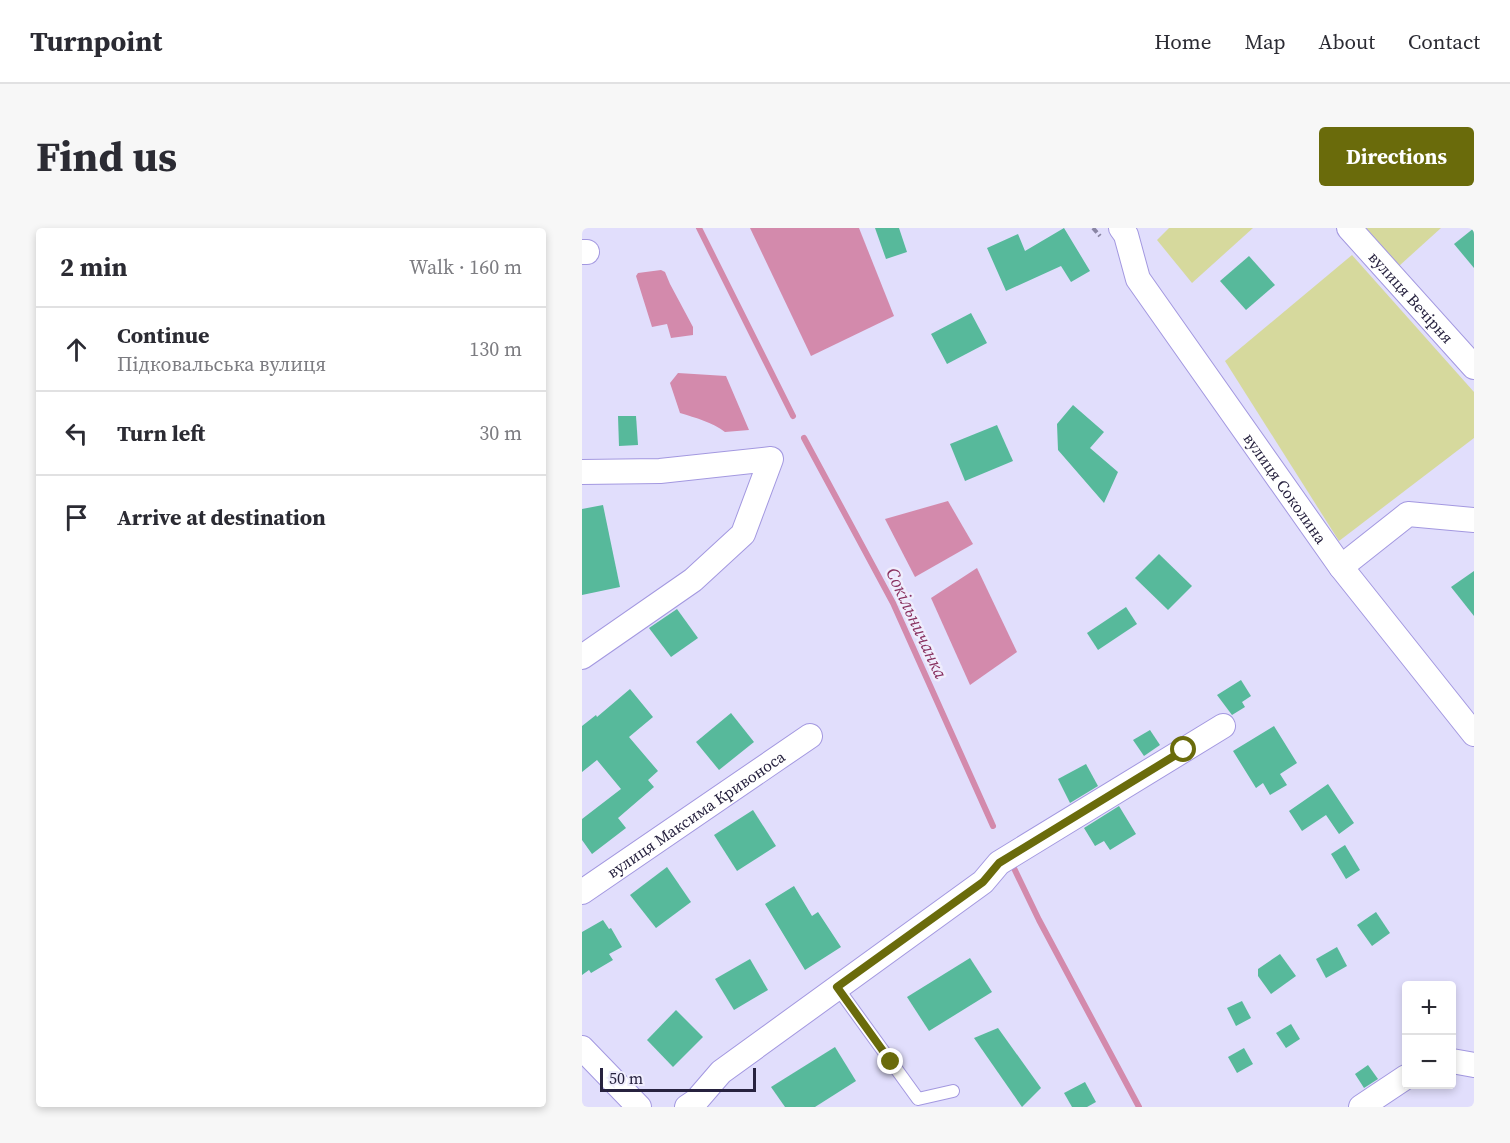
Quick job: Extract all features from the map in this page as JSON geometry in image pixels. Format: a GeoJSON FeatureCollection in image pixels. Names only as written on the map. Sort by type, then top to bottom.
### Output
{"type":"FeatureCollection","features":[{"type":"Feature","properties":{"kind":"street","name":"вулиця Соколина"},"geometry":{"type":"LineString","coordinates":[[1120,228],[1126,235],[1138,279],[1341,567],[1474,734]]}},
{"type":"Feature","properties":{"kind":"street","name":"вулиця Вечірня"},"geometry":{"type":"LineString","coordinates":[[1349,228],[1474,367]]}},
{"type":"Feature","properties":{"kind":"street"},"geometry":{"type":"LineString","coordinates":[[582,472],[660,471],[771,459],[743,534],[693,580],[582,657]]}},
{"type":"Feature","properties":{"kind":"street"},"geometry":{"type":"LineString","coordinates":[[1341,567],[1408,514],[1474,520]]}},
{"type":"Feature","properties":{"kind":"street"},"geometry":{"type":"LineString","coordinates":[[697,1105],[721,1072],[983,882],[999,863],[1222,726]]}},
{"type":"Feature","properties":{"kind":"street","name":"вулиця Максима Кривоноса"},"geometry":{"type":"LineString","coordinates":[[582,892],[810,736]]}},
{"type":"Feature","properties":{"kind":"street"},"geometry":{"type":"LineString","coordinates":[[582,1048],[639,1107]]}},
{"type":"Feature","properties":{"kind":"street"},"geometry":{"type":"LineString","coordinates":[[1456,1062],[1474,1065]]}},
{"type":"Feature","properties":{"kind":"street"},"geometry":{"type":"LineString","coordinates":[[1360,1107],[1402,1080]]}},
{"type":"Feature","properties":{"kind":"lane"},"geometry":{"type":"LineString","coordinates":[[837,987],[918,1099],[953,1091]]}},
{"type":"Feature","properties":{"kind":"green space"},"geometry":{"type":"Polygon","coordinates":[[[1169,228],[1253,228],[1192,283],[1157,240],[1169,228]]]}},
{"type":"Feature","properties":{"kind":"green space"},"geometry":{"type":"Polygon","coordinates":[[[1366,228],[1441,228],[1399,266],[1366,228]]]}},
{"type":"Feature","properties":{"kind":"green space"},"geometry":{"type":"Polygon","coordinates":[[[1352,255],[1474,392],[1474,438],[1339,541],[1225,361],[1352,255]]]}},
{"type":"Feature","properties":{"kind":"shaded area"},"geometry":{"type":"Polygon","coordinates":[[[750,228],[859,228],[894,316],[811,356],[750,228]]]}},
{"type":"Feature","properties":{"kind":"shaded area"},"geometry":{"type":"Polygon","coordinates":[[[661,270],[665,272],[693,327],[693,335],[671,338],[667,324],[652,327],[636,276],[638,273],[661,270]]]}},
{"type":"Feature","properties":{"kind":"shaded area"},"geometry":{"type":"Polygon","coordinates":[[[678,373],[726,376],[749,430],[725,432],[709,423],[680,413],[670,383],[678,373]]]}},
{"type":"Feature","properties":{"kind":"shaded area"},"geometry":{"type":"Polygon","coordinates":[[[948,501],[973,544],[915,577],[885,519],[948,501]]]}},
{"type":"Feature","properties":{"kind":"shaded area"},"geometry":{"type":"Polygon","coordinates":[[[977,568],[1017,652],[970,685],[931,598],[977,568]]]}},
{"type":"Feature","properties":{"kind":"building"},"geometry":{"type":"Polygon","coordinates":[[[875,228],[899,228],[907,252],[886,259],[875,228]]]}},
{"type":"Feature","properties":{"kind":"building"},"geometry":{"type":"Polygon","coordinates":[[[1064,228],[1090,271],[1071,282],[1061,266],[1006,291],[987,248],[1018,234],[1025,251],[1064,228]]]}},
{"type":"Feature","properties":{"kind":"building"},"geometry":{"type":"Polygon","coordinates":[[[1474,228],[1474,268],[1454,244],[1474,228]]]}},
{"type":"Feature","properties":{"kind":"building"},"geometry":{"type":"Polygon","coordinates":[[[1249,256],[1275,285],[1246,310],[1220,281],[1249,256]]]}},
{"type":"Feature","properties":{"kind":"building"},"geometry":{"type":"Polygon","coordinates":[[[971,313],[987,343],[947,364],[931,334],[971,313]]]}},
{"type":"Feature","properties":{"kind":"building"},"geometry":{"type":"Polygon","coordinates":[[[1073,405],[1104,432],[1090,448],[1118,472],[1104,503],[1058,450],[1057,424],[1073,405]]]}},
{"type":"Feature","properties":{"kind":"building"},"geometry":{"type":"Polygon","coordinates":[[[618,416],[636,416],[638,445],[619,446],[618,416]]]}},
{"type":"Feature","properties":{"kind":"building"},"geometry":{"type":"Polygon","coordinates":[[[997,425],[1013,461],[965,481],[950,444],[997,425]]]}},
{"type":"Feature","properties":{"kind":"building"},"geometry":{"type":"Polygon","coordinates":[[[603,505],[620,587],[582,595],[582,509],[603,505]]]}},
{"type":"Feature","properties":{"kind":"building"},"geometry":{"type":"Polygon","coordinates":[[[1159,554],[1192,586],[1168,610],[1135,578],[1159,554]]]}},
{"type":"Feature","properties":{"kind":"building"},"geometry":{"type":"Polygon","coordinates":[[[1474,571],[1474,616],[1451,587],[1474,571]]]}},
{"type":"Feature","properties":{"kind":"building"},"geometry":{"type":"Polygon","coordinates":[[[1126,607],[1137,624],[1098,650],[1087,633],[1126,607]]]}},
{"type":"Feature","properties":{"kind":"building"},"geometry":{"type":"Polygon","coordinates":[[[677,609],[698,638],[671,657],[649,628],[677,609]]]}},
{"type":"Feature","properties":{"kind":"building"},"geometry":{"type":"Polygon","coordinates":[[[1241,680],[1251,696],[1242,702],[1245,707],[1232,715],[1217,695],[1241,680]]]}},
{"type":"Feature","properties":{"kind":"building"},"geometry":{"type":"Polygon","coordinates":[[[630,689],[653,717],[629,737],[658,771],[648,780],[654,787],[618,818],[626,828],[592,854],[582,840],[582,819],[621,789],[597,760],[582,772],[582,726],[596,715],[597,717],[630,689]]]}},
{"type":"Feature","properties":{"kind":"building"},"geometry":{"type":"Polygon","coordinates":[[[731,713],[754,742],[719,770],[696,742],[731,713]]]}},
{"type":"Feature","properties":{"kind":"building"},"geometry":{"type":"Polygon","coordinates":[[[1274,726],[1297,763],[1280,774],[1287,785],[1270,795],[1263,783],[1256,788],[1233,751],[1274,726]]]}},
{"type":"Feature","properties":{"kind":"building"},"geometry":{"type":"Polygon","coordinates":[[[1150,730],[1160,745],[1144,756],[1133,740],[1150,730]]]}},
{"type":"Feature","properties":{"kind":"building"},"geometry":{"type":"Polygon","coordinates":[[[1086,764],[1098,786],[1070,803],[1058,779],[1086,764]]]}},
{"type":"Feature","properties":{"kind":"building"},"geometry":{"type":"Polygon","coordinates":[[[1328,784],[1354,823],[1339,834],[1326,815],[1302,831],[1289,811],[1328,784]]]}},
{"type":"Feature","properties":{"kind":"building"},"geometry":{"type":"Polygon","coordinates":[[[1119,806],[1136,834],[1110,850],[1104,841],[1095,846],[1084,828],[1119,806]]]}},
{"type":"Feature","properties":{"kind":"building"},"geometry":{"type":"Polygon","coordinates":[[[753,810],[776,846],[737,871],[714,835],[753,810]]]}},
{"type":"Feature","properties":{"kind":"building"},"geometry":{"type":"Polygon","coordinates":[[[1345,845],[1360,870],[1346,879],[1331,854],[1345,845]]]}},
{"type":"Feature","properties":{"kind":"building"},"geometry":{"type":"Polygon","coordinates":[[[667,867],[691,902],[656,928],[630,895],[667,867]]]}},
{"type":"Feature","properties":{"kind":"building"},"geometry":{"type":"Polygon","coordinates":[[[794,886],[812,916],[818,912],[841,947],[805,970],[765,904],[794,886]]]}},
{"type":"Feature","properties":{"kind":"building"},"geometry":{"type":"Polygon","coordinates":[[[1376,912],[1390,933],[1372,946],[1357,925],[1376,912]]]}},
{"type":"Feature","properties":{"kind":"building"},"geometry":{"type":"Polygon","coordinates":[[[603,920],[609,929],[611,928],[622,947],[609,954],[613,960],[591,973],[589,970],[582,975],[582,932],[603,920]]]}},
{"type":"Feature","properties":{"kind":"building"},"geometry":{"type":"Polygon","coordinates":[[[1337,947],[1347,966],[1326,978],[1316,959],[1337,947]]]}},
{"type":"Feature","properties":{"kind":"building"},"geometry":{"type":"Polygon","coordinates":[[[1280,954],[1296,976],[1271,994],[1258,976],[1258,969],[1280,954]]]}},
{"type":"Feature","properties":{"kind":"building"},"geometry":{"type":"Polygon","coordinates":[[[970,958],[992,992],[929,1031],[907,997],[970,958]]]}},
{"type":"Feature","properties":{"kind":"building"},"geometry":{"type":"Polygon","coordinates":[[[750,959],[768,990],[734,1010],[715,979],[750,959]]]}},
{"type":"Feature","properties":{"kind":"building"},"geometry":{"type":"Polygon","coordinates":[[[1242,1001],[1251,1018],[1236,1026],[1227,1008],[1242,1001]]]}},
{"type":"Feature","properties":{"kind":"building"},"geometry":{"type":"Polygon","coordinates":[[[676,1010],[703,1037],[673,1067],[647,1040],[676,1010]]]}},
{"type":"Feature","properties":{"kind":"building"},"geometry":{"type":"Polygon","coordinates":[[[1291,1024],[1300,1039],[1286,1048],[1276,1033],[1291,1024]]]}},
{"type":"Feature","properties":{"kind":"building"},"geometry":{"type":"Polygon","coordinates":[[[998,1028],[1041,1088],[1022,1107],[974,1038],[998,1028]]]}},
{"type":"Feature","properties":{"kind":"building"},"geometry":{"type":"Polygon","coordinates":[[[835,1047],[856,1081],[815,1107],[785,1107],[771,1087],[835,1047]]]}},
{"type":"Feature","properties":{"kind":"building"},"geometry":{"type":"Polygon","coordinates":[[[1244,1048],[1253,1064],[1237,1073],[1228,1057],[1244,1048]]]}},
{"type":"Feature","properties":{"kind":"building"},"geometry":{"type":"Polygon","coordinates":[[[1368,1065],[1378,1079],[1364,1088],[1355,1074],[1368,1065]]]}},
{"type":"Feature","properties":{"kind":"building"},"geometry":{"type":"Polygon","coordinates":[[[1085,1082],[1096,1102],[1087,1107],[1072,1107],[1064,1093],[1085,1082]]]}},
{"type":"Feature","properties":{"kind":"waterway","name":"Сокільничанка"},"geometry":{"type":"LineString","coordinates":[[699,228],[793,416]]}},
{"type":"Feature","properties":{"kind":"waterway","name":"Сокільничанка"},"geometry":{"type":"LineString","coordinates":[[804,438],[893,603],[993,826]]}},
{"type":"Feature","properties":{"kind":"waterway","name":"Сокільничанка"},"geometry":{"type":"LineString","coordinates":[[1011,862],[1039,920],[1139,1107]]}},
{"type":"Feature","properties":{"kind":"route"},"geometry":{"type":"LineString","coordinates":[[891,1062],[837,987],[983,882],[999,863],[1184,750]]}}]}
